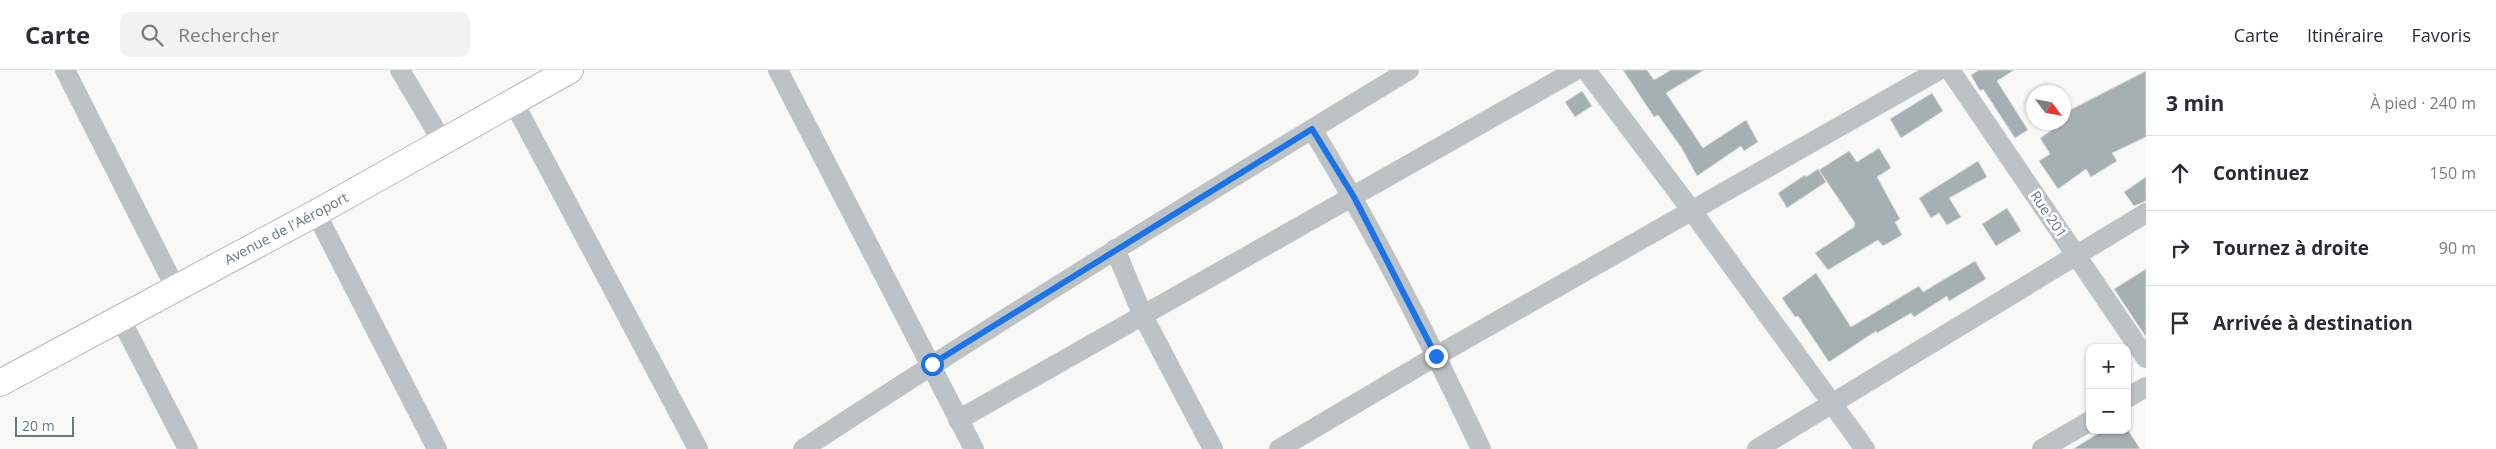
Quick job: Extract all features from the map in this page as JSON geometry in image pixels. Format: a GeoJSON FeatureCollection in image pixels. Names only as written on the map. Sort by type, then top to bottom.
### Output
{"type":"FeatureCollection","features":[{"type":"Feature","properties":{"kind":"main road","name":"Avenue de l'Aéroport"},"geometry":{"type":"LineString","coordinates":[[0,383],[175,287],[316,213],[570,70]]}},
{"type":"Feature","properties":{"kind":"street"},"geometry":{"type":"LineString","coordinates":[[65,70],[175,287]]}},
{"type":"Feature","properties":{"kind":"street"},"geometry":{"type":"LineString","coordinates":[[400,70],[442,141]]}},
{"type":"Feature","properties":{"kind":"street"},"geometry":{"type":"LineString","coordinates":[[778,70],[932,364],[974,449]]}},
{"type":"Feature","properties":{"kind":"street"},"geometry":{"type":"LineString","coordinates":[[803,449],[932,364],[1115,249],[1409,70]]}},
{"type":"Feature","properties":{"kind":"street"},"geometry":{"type":"LineString","coordinates":[[958,420],[1576,70]]}},
{"type":"Feature","properties":{"kind":"street"},"geometry":{"type":"LineString","coordinates":[[1586,70],[1692,211],[1865,449]]}},
{"type":"Feature","properties":{"kind":"street"},"geometry":{"type":"LineString","coordinates":[[1279,449],[1436,356],[1939,70]]}},
{"type":"Feature","properties":{"kind":"street","name":"Rue 201"},"geometry":{"type":"LineString","coordinates":[[1950,70],[2146,358]]}},
{"type":"Feature","properties":{"kind":"street"},"geometry":{"type":"LineString","coordinates":[[514,103],[698,449]]}},
{"type":"Feature","properties":{"kind":"street"},"geometry":{"type":"LineString","coordinates":[[1312,129],[1354,197],[1436,356],[1481,449]]}},
{"type":"Feature","properties":{"kind":"street"},"geometry":{"type":"LineString","coordinates":[[316,213],[437,449]]}},
{"type":"Feature","properties":{"kind":"street"},"geometry":{"type":"LineString","coordinates":[[1757,449],[2146,214]]}},
{"type":"Feature","properties":{"kind":"street"},"geometry":{"type":"LineString","coordinates":[[1115,249],[1143,316],[1213,449]]}},
{"type":"Feature","properties":{"kind":"street"},"geometry":{"type":"LineString","coordinates":[[120,318],[188,449]]}},
{"type":"Feature","properties":{"kind":"street"},"geometry":{"type":"LineString","coordinates":[[2131,396],[2146,387]]}},
{"type":"Feature","properties":{"kind":"street"},"geometry":{"type":"LineString","coordinates":[[2042,449],[2086,422]]}},
{"type":"Feature","properties":{"kind":"building"},"geometry":{"type":"Polygon","coordinates":[[[1623,70],[1647,70],[1654,80],[1671,70],[1704,70],[1666,93],[1703,148],[1746,120],[1758,142],[1744,151],[1741,146],[1697,176],[1681,147],[1658,115],[1654,117],[1623,70]]]}},
{"type":"Feature","properties":{"kind":"building"},"geometry":{"type":"Polygon","coordinates":[[[1979,70],[2014,70],[1997,81],[2026,127],[2026,130],[2028,130],[2015,138],[1983,89],[1980,91],[1971,75],[1979,70]]]}},
{"type":"Feature","properties":{"kind":"building"},"geometry":{"type":"Polygon","coordinates":[[[2146,71],[2146,137],[2112,153],[2117,161],[2091,177],[2086,169],[2058,189],[2039,161],[2050,154],[2040,138],[2052,130],[2071,130],[2071,109],[2146,71]]]}},
{"type":"Feature","properties":{"kind":"building"},"geometry":{"type":"Polygon","coordinates":[[[1582,91],[1592,106],[1575,117],[1565,102],[1582,91]]]}},
{"type":"Feature","properties":{"kind":"building"},"geometry":{"type":"Polygon","coordinates":[[[1932,93],[1943,111],[1901,138],[1890,119],[1932,93]]]}},
{"type":"Feature","properties":{"kind":"building"},"geometry":{"type":"Polygon","coordinates":[[[1879,148],[1891,168],[1877,177],[1900,219],[1895,222],[1902,235],[1883,246],[1878,240],[1828,270],[1815,253],[1854,227],[1855,223],[1819,170],[1849,151],[1857,162],[1879,148]]]}},
{"type":"Feature","properties":{"kind":"building"},"geometry":{"type":"Polygon","coordinates":[[[1978,161],[1987,177],[1949,198],[1961,217],[1947,225],[1939,213],[1931,218],[1919,198],[1978,161]]]}},
{"type":"Feature","properties":{"kind":"building"},"geometry":{"type":"Polygon","coordinates":[[[1818,169],[1826,182],[1787,208],[1778,193],[1805,175],[1806,177],[1818,169]]]}},
{"type":"Feature","properties":{"kind":"building"},"geometry":{"type":"Polygon","coordinates":[[[2146,177],[2146,201],[2134,206],[2124,192],[2146,177]]]}},
{"type":"Feature","properties":{"kind":"building"},"geometry":{"type":"Polygon","coordinates":[[[2007,208],[2021,231],[1996,246],[1982,224],[2007,208]]]}},
{"type":"Feature","properties":{"kind":"building"},"geometry":{"type":"Polygon","coordinates":[[[1975,261],[1986,279],[1949,301],[1947,296],[1914,317],[1911,313],[1877,333],[1876,331],[1829,362],[1798,316],[1795,317],[1782,298],[1816,273],[1851,327],[1919,286],[1923,292],[1975,261]]]}},
{"type":"Feature","properties":{"kind":"building"},"geometry":{"type":"Polygon","coordinates":[[[2146,269],[2146,337],[2114,289],[2146,269]]]}},
{"type":"Feature","properties":{"kind":"building"},"geometry":{"type":"Polygon","coordinates":[[[2097,434],[2131,434],[2140,449],[2073,449],[2097,434]]]}},
{"type":"Feature","properties":{"kind":"route"},"geometry":{"type":"LineString","coordinates":[[932,364],[1115,249],[1312,129],[1354,197],[1436,356]]}}]}
